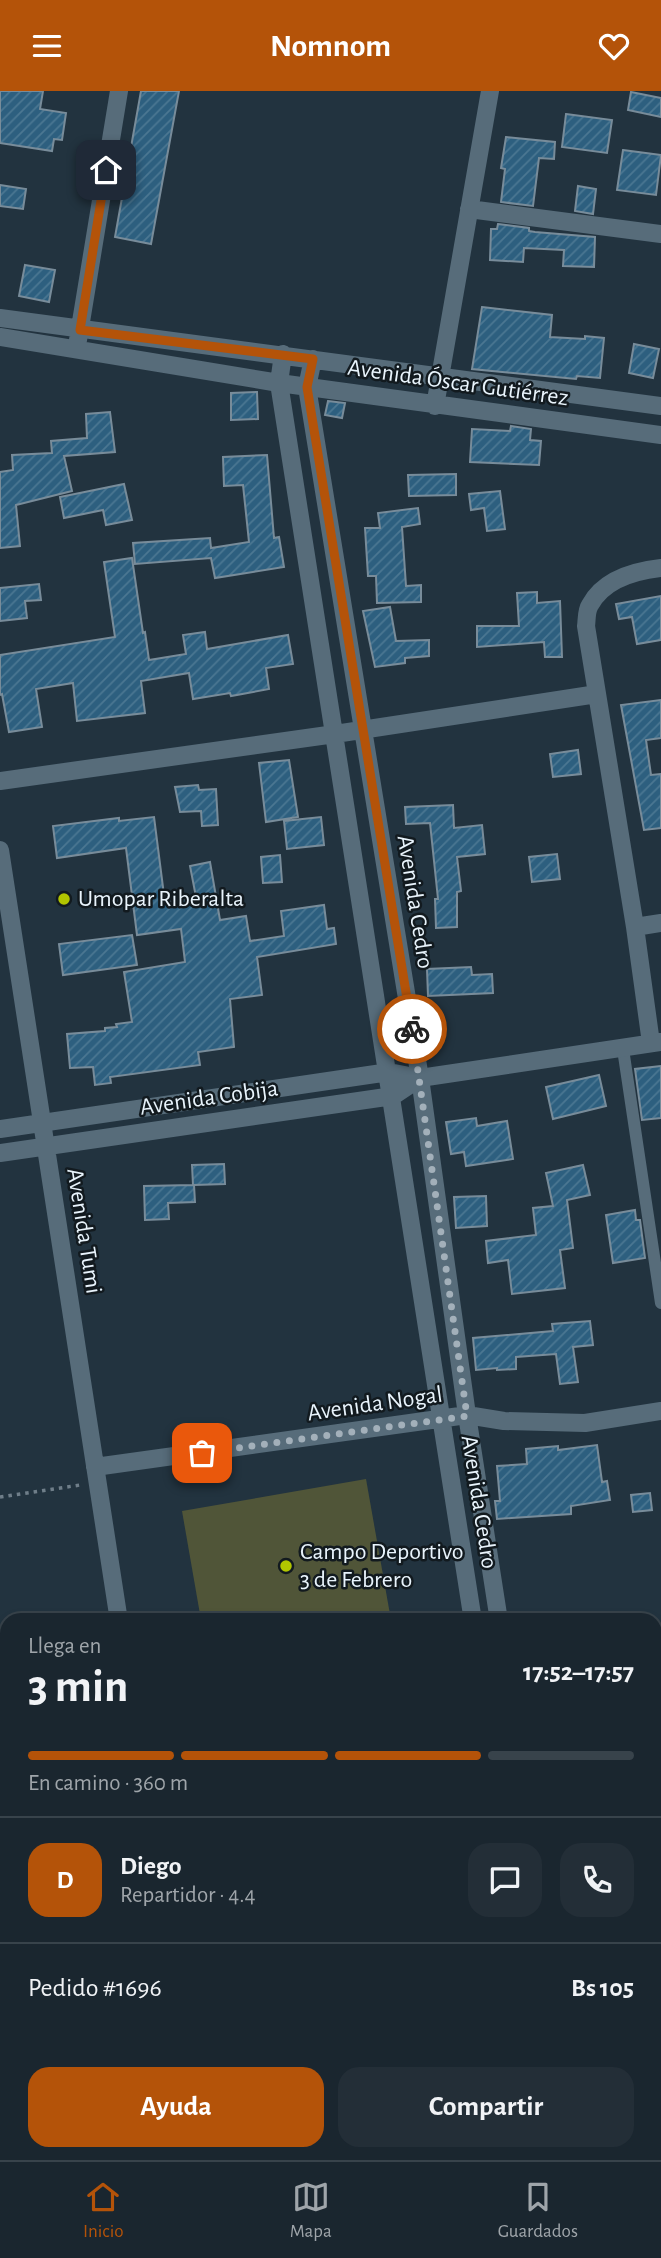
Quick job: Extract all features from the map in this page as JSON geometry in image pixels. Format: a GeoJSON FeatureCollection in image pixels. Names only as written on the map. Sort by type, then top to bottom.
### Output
{"type":"FeatureCollection","features":[{"type":"Feature","properties":{"kind":"street"},"geometry":{"type":"LineString","coordinates":[[76,348],[119,91]]}},
{"type":"Feature","properties":{"kind":"street"},"geometry":{"type":"LineString","coordinates":[[435,406],[489,91]]}},
{"type":"Feature","properties":{"kind":"street"},"geometry":{"type":"LineString","coordinates":[[469,209],[661,234]]}},
{"type":"Feature","properties":{"kind":"street","name":"Avenida Óscar Gutiérrez"},"geometry":{"type":"LineString","coordinates":[[0,318],[661,406]]}},
{"type":"Feature","properties":{"kind":"street","name":"Avenida Óscar Gutiérrez"},"geometry":{"type":"LineString","coordinates":[[0,337],[279,383],[661,435]]}},
{"type":"Feature","properties":{"kind":"street","name":"Avenida Cedro"},"geometry":{"type":"LineString","coordinates":[[283,355],[279,383],[393,1096],[472,1613]]}},
{"type":"Feature","properties":{"kind":"street","name":"Avenida Cedro"},"geometry":{"type":"LineString","coordinates":[[313,359],[307,387],[420,1078],[498,1613]]}},
{"type":"Feature","properties":{"kind":"street"},"geometry":{"type":"LineString","coordinates":[[656,1043],[586,627],[588,607],[604,587],[635,571],[661,568]]}},
{"type":"Feature","properties":{"kind":"street"},"geometry":{"type":"LineString","coordinates":[[0,781],[597,694]]}},
{"type":"Feature","properties":{"kind":"street","name":"Avenida Tumi"},"geometry":{"type":"LineString","coordinates":[[0,850],[118,1613]]}},
{"type":"Feature","properties":{"kind":"street"},"geometry":{"type":"LineString","coordinates":[[635,927],[661,923]]}},
{"type":"Feature","properties":{"kind":"street","name":"Avenida Cobija"},"geometry":{"type":"LineString","coordinates":[[0,1129],[389,1072],[420,1078],[656,1043]]}},
{"type":"Feature","properties":{"kind":"street","name":"Avenida Cobija"},"geometry":{"type":"LineString","coordinates":[[0,1153],[393,1096],[420,1078]]}},
{"type":"Feature","properties":{"kind":"street","name":"Avenida Nogal"},"geometry":{"type":"LineString","coordinates":[[97,1475],[467,1416],[504,1421],[585,1423],[661,1411]]}},
{"type":"Feature","properties":{"kind":"lane"},"geometry":{"type":"LineString","coordinates":[[623,1049],[661,1303]]}},
{"type":"Feature","properties":{"kind":"path"},"geometry":{"type":"LineString","coordinates":[[0,1497],[97,1475]]}},
{"type":"Feature","properties":{"kind":"green space","name":"Campo Deportivo 3 de Febrero"},"geometry":{"type":"Polygon","coordinates":[[[366,1479],[390,1613],[200,1613],[182,1511],[366,1479]]]}},
{"type":"Feature","properties":{"kind":"building"},"geometry":{"type":"Polygon","coordinates":[[[0,91],[43,91],[40,109],[66,113],[62,140],[54,139],[52,151],[0,143],[0,91]]]}},
{"type":"Feature","properties":{"kind":"building"},"geometry":{"type":"Polygon","coordinates":[[[141,91],[179,91],[151,244],[115,237],[141,91]]]}},
{"type":"Feature","properties":{"kind":"building"},"geometry":{"type":"Polygon","coordinates":[[[631,92],[661,98],[661,117],[628,110],[631,92]]]}},
{"type":"Feature","properties":{"kind":"building"},"geometry":{"type":"Polygon","coordinates":[[[566,114],[612,120],[607,153],[562,147],[566,114]]]}},
{"type":"Feature","properties":{"kind":"building"},"geometry":{"type":"Polygon","coordinates":[[[506,137],[555,142],[554,159],[539,158],[533,206],[501,202],[505,169],[501,168],[506,137]]]}},
{"type":"Feature","properties":{"kind":"building"},"geometry":{"type":"Polygon","coordinates":[[[623,150],[661,155],[656,195],[617,190],[623,150]]]}},
{"type":"Feature","properties":{"kind":"building"},"geometry":{"type":"Polygon","coordinates":[[[0,185],[26,189],[23,209],[0,206],[0,185]]]}},
{"type":"Feature","properties":{"kind":"building"},"geometry":{"type":"Polygon","coordinates":[[[578,186],[596,189],[593,214],[575,211],[578,186]]]}},
{"type":"Feature","properties":{"kind":"building"},"geometry":{"type":"Polygon","coordinates":[[[498,224],[529,228],[529,231],[535,232],[595,237],[594,267],[563,266],[564,250],[524,248],[523,262],[490,260],[491,229],[497,229],[498,224]]]}},
{"type":"Feature","properties":{"kind":"building"},"geometry":{"type":"Polygon","coordinates":[[[25,265],[55,270],[49,302],[19,296],[25,265]]]}},
{"type":"Feature","properties":{"kind":"building"},"geometry":{"type":"Polygon","coordinates":[[[482,307],[552,315],[550,337],[604,338],[600,378],[577,376],[576,379],[472,369],[482,307]]]}},
{"type":"Feature","properties":{"kind":"building"},"geometry":{"type":"Polygon","coordinates":[[[634,344],[659,349],[653,378],[629,373],[634,344]]]}},
{"type":"Feature","properties":{"kind":"building"},"geometry":{"type":"Polygon","coordinates":[[[257,392],[258,419],[231,420],[231,393],[257,392]]]}},
{"type":"Feature","properties":{"kind":"building"},"geometry":{"type":"Polygon","coordinates":[[[328,401],[345,403],[342,418],[325,415],[328,401]]]}},
{"type":"Feature","properties":{"kind":"building"},"geometry":{"type":"Polygon","coordinates":[[[110,412],[115,452],[64,456],[72,491],[16,505],[20,546],[0,548],[0,472],[13,470],[12,455],[52,453],[51,441],[87,438],[86,414],[110,412]]]}},
{"type":"Feature","properties":{"kind":"building"},"geometry":{"type":"Polygon","coordinates":[[[511,426],[531,429],[530,440],[541,441],[539,465],[470,462],[472,429],[510,431],[511,426]]]}},
{"type":"Feature","properties":{"kind":"building"},"geometry":{"type":"Polygon","coordinates":[[[267,455],[274,538],[279,537],[284,567],[215,578],[211,558],[135,564],[133,543],[210,538],[211,548],[249,542],[243,485],[224,486],[223,457],[267,455]]]}},
{"type":"Feature","properties":{"kind":"building"},"geometry":{"type":"Polygon","coordinates":[[[456,474],[456,495],[409,496],[408,475],[456,474]]]}},
{"type":"Feature","properties":{"kind":"building"},"geometry":{"type":"Polygon","coordinates":[[[124,484],[132,520],[106,525],[103,510],[64,518],[60,497],[124,484]]]}},
{"type":"Feature","properties":{"kind":"building"},"geometry":{"type":"Polygon","coordinates":[[[500,491],[505,529],[487,531],[484,508],[471,510],[469,494],[500,491]]]}},
{"type":"Feature","properties":{"kind":"building"},"geometry":{"type":"Polygon","coordinates":[[[418,508],[420,524],[402,527],[406,586],[421,585],[421,602],[377,603],[376,576],[368,576],[365,528],[380,528],[378,513],[418,508]]]}},
{"type":"Feature","properties":{"kind":"building"},"geometry":{"type":"Polygon","coordinates":[[[132,558],[149,660],[186,654],[183,635],[205,632],[207,649],[288,635],[293,664],[266,668],[269,689],[231,696],[230,693],[193,699],[189,673],[141,681],[145,713],[77,721],[73,683],[36,689],[42,727],[9,732],[2,694],[0,695],[0,655],[115,637],[104,562],[132,558]]]}},
{"type":"Feature","properties":{"kind":"building"},"geometry":{"type":"Polygon","coordinates":[[[39,584],[41,600],[25,601],[27,618],[0,621],[0,588],[39,584]]]}},
{"type":"Feature","properties":{"kind":"building"},"geometry":{"type":"Polygon","coordinates":[[[537,592],[537,603],[560,601],[562,657],[545,657],[544,642],[477,647],[477,626],[519,626],[517,593],[537,592]]]}},
{"type":"Feature","properties":{"kind":"building"},"geometry":{"type":"Polygon","coordinates":[[[661,596],[661,640],[637,644],[632,617],[619,619],[616,604],[661,596]]]}},
{"type":"Feature","properties":{"kind":"building"},"geometry":{"type":"Polygon","coordinates":[[[390,607],[396,641],[429,640],[429,656],[405,658],[405,663],[375,667],[363,611],[390,607]]]}},
{"type":"Feature","properties":{"kind":"building"},"geometry":{"type":"Polygon","coordinates":[[[661,700],[661,738],[646,740],[651,775],[661,774],[661,828],[644,830],[621,705],[661,700]]]}},
{"type":"Feature","properties":{"kind":"building"},"geometry":{"type":"Polygon","coordinates":[[[578,750],[581,774],[553,777],[550,754],[578,750]]]}},
{"type":"Feature","properties":{"kind":"building"},"geometry":{"type":"Polygon","coordinates":[[[289,760],[298,817],[266,822],[259,763],[289,760]]]}},
{"type":"Feature","properties":{"kind":"building"},"geometry":{"type":"Polygon","coordinates":[[[198,785],[199,790],[216,789],[218,825],[202,826],[201,811],[180,812],[175,787],[198,785]]]}},
{"type":"Feature","properties":{"kind":"building"},"geometry":{"type":"Polygon","coordinates":[[[453,805],[454,828],[482,825],[485,854],[457,857],[461,891],[457,892],[457,927],[436,928],[435,899],[438,899],[430,823],[406,824],[405,807],[453,805]]]}},
{"type":"Feature","properties":{"kind":"building"},"geometry":{"type":"Polygon","coordinates":[[[154,817],[165,903],[196,897],[190,866],[210,862],[220,920],[246,916],[250,941],[284,936],[281,911],[324,905],[327,929],[334,928],[336,944],[257,957],[262,995],[230,999],[234,1047],[198,1052],[200,1065],[110,1077],[111,1083],[95,1085],[93,1067],[70,1068],[67,1034],[105,1031],[105,1028],[117,1027],[116,1024],[132,1022],[124,972],[185,962],[181,929],[137,935],[126,848],[57,858],[53,826],[119,818],[119,821],[154,817]]]}},
{"type":"Feature","properties":{"kind":"building"},"geometry":{"type":"Polygon","coordinates":[[[321,817],[324,845],[287,849],[284,821],[321,817]]]}},
{"type":"Feature","properties":{"kind":"building"},"geometry":{"type":"Polygon","coordinates":[[[557,854],[560,879],[532,882],[529,857],[557,854]]]}},
{"type":"Feature","properties":{"kind":"building"},"geometry":{"type":"Polygon","coordinates":[[[280,855],[282,882],[263,883],[261,857],[280,855]]]}},
{"type":"Feature","properties":{"kind":"building"},"geometry":{"type":"Polygon","coordinates":[[[132,935],[137,965],[63,975],[59,944],[132,935]]]}},
{"type":"Feature","properties":{"kind":"building"},"geometry":{"type":"Polygon","coordinates":[[[471,967],[472,975],[492,974],[493,993],[428,996],[427,969],[471,967]]]}},
{"type":"Feature","properties":{"kind":"building"},"geometry":{"type":"Polygon","coordinates":[[[661,1066],[661,1118],[642,1120],[635,1069],[661,1066]]]}},
{"type":"Feature","properties":{"kind":"building"},"geometry":{"type":"Polygon","coordinates":[[[599,1075],[606,1106],[553,1119],[546,1087],[599,1075]]]}},
{"type":"Feature","properties":{"kind":"building"},"geometry":{"type":"Polygon","coordinates":[[[476,1118],[477,1126],[507,1121],[513,1159],[466,1166],[464,1152],[451,1154],[446,1122],[476,1118]]]}},
{"type":"Feature","properties":{"kind":"building"},"geometry":{"type":"Polygon","coordinates":[[[224,1164],[225,1184],[194,1185],[195,1202],[168,1203],[169,1219],[145,1220],[144,1186],[193,1185],[192,1165],[224,1164]]]}},
{"type":"Feature","properties":{"kind":"building"},"geometry":{"type":"Polygon","coordinates":[[[583,1165],[590,1195],[567,1200],[573,1248],[560,1250],[565,1288],[512,1294],[508,1260],[488,1263],[486,1241],[536,1235],[533,1208],[553,1206],[546,1173],[583,1165]]]}},
{"type":"Feature","properties":{"kind":"building"},"geometry":{"type":"Polygon","coordinates":[[[486,1196],[487,1226],[456,1228],[454,1197],[486,1196]]]}},
{"type":"Feature","properties":{"kind":"building"},"geometry":{"type":"Polygon","coordinates":[[[635,1210],[636,1220],[640,1220],[645,1258],[613,1263],[606,1215],[635,1210]]]}},
{"type":"Feature","properties":{"kind":"building"},"geometry":{"type":"Polygon","coordinates":[[[590,1321],[593,1345],[573,1347],[578,1382],[560,1384],[556,1354],[516,1357],[516,1369],[476,1370],[473,1338],[553,1331],[552,1324],[590,1321]]]}},
{"type":"Feature","properties":{"kind":"building"},"geometry":{"type":"Polygon","coordinates":[[[597,1445],[602,1482],[607,1481],[610,1500],[571,1506],[571,1514],[497,1519],[495,1501],[500,1501],[497,1466],[527,1464],[526,1449],[558,1446],[558,1450],[597,1445]]]}},
{"type":"Feature","properties":{"kind":"building"},"geometry":{"type":"Polygon","coordinates":[[[650,1493],[652,1510],[633,1512],[631,1495],[650,1493]]]}},
{"type":"Feature","properties":{"kind":"way so far"},"geometry":{"type":"LineString","coordinates":[[202,1453],[467,1416],[412,1029]]}},
{"type":"Feature","properties":{"kind":"place","name":"Umopar Riberalta"},"geometry":{"type":"Point","coordinates":[64,899]}},
{"type":"Feature","properties":{"kind":"place","name":"Campo Deportivo 3 de Febrero"},"geometry":{"type":"Point","coordinates":[286,1566]}},
{"type":"Feature","properties":{"kind":"route"},"geometry":{"type":"LineString","coordinates":[[106,170],[80,330],[313,359],[307,387],[412,1029]]}}]}
